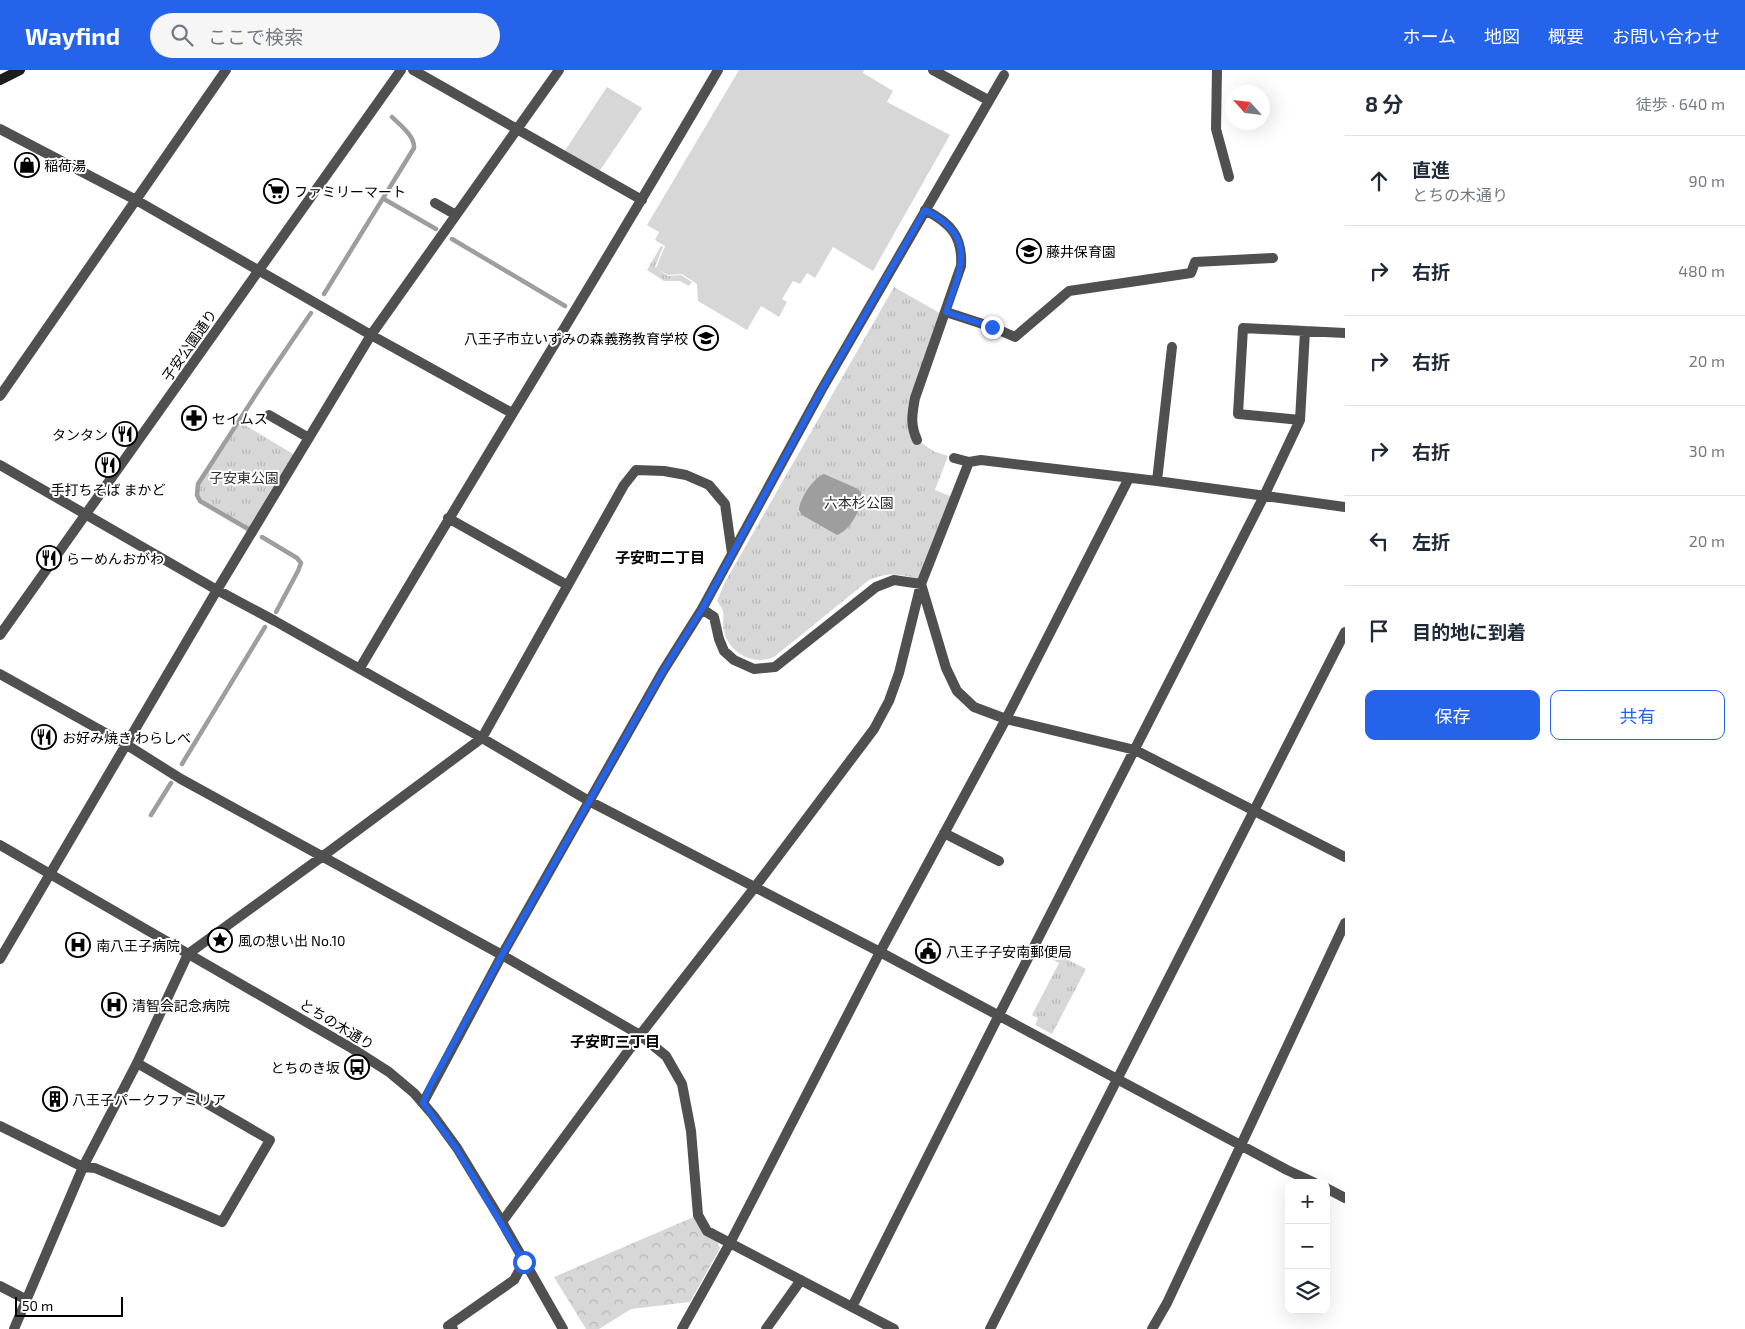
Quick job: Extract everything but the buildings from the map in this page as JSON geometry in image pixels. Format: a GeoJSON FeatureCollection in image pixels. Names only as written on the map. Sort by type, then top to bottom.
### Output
{"type":"FeatureCollection","features":[{"type":"Feature","properties":{"kind":"main road"},"geometry":{"type":"LineString","coordinates":[[0,80],[20,70]]}},
{"type":"Feature","properties":{"kind":"street"},"geometry":{"type":"LineString","coordinates":[[0,396],[226,70]]}},
{"type":"Feature","properties":{"kind":"street","name":"子安公園通り"},"geometry":{"type":"LineString","coordinates":[[0,635],[400,70]]}},
{"type":"Feature","properties":{"kind":"street"},"geometry":{"type":"LineString","coordinates":[[413,70],[642,200]]}},
{"type":"Feature","properties":{"kind":"street"},"geometry":{"type":"LineString","coordinates":[[0,959],[217,590],[371,335],[559,70]]}},
{"type":"Feature","properties":{"kind":"street"},"geometry":{"type":"LineString","coordinates":[[360,668],[448,518],[642,200],[718,70]]}},
{"type":"Feature","properties":{"kind":"street"},"geometry":{"type":"LineString","coordinates":[[933,70],[988,100]]}},
{"type":"Feature","properties":{"kind":"street"},"geometry":{"type":"LineString","coordinates":[[1217,70],[1216,129],[1229,177]]}},
{"type":"Feature","properties":{"kind":"street"},"geometry":{"type":"LineString","coordinates":[[423,1103],[502,955],[589,801],[663,671],[702,609],[822,389],[1004,75]]}},
{"type":"Feature","properties":{"kind":"street"},"geometry":{"type":"LineString","coordinates":[[0,129],[136,200],[371,335],[512,413]]}},
{"type":"Feature","properties":{"kind":"street"},"geometry":{"type":"LineString","coordinates":[[436,203],[456,214]]}},
{"type":"Feature","properties":{"kind":"street"},"geometry":{"type":"LineString","coordinates":[[917,440],[912,428],[915,398],[961,266],[962,253],[958,238],[938,216],[925,210]]}},
{"type":"Feature","properties":{"kind":"street"},"geometry":{"type":"LineString","coordinates":[[946,312],[992,327],[1015,337],[1070,291],[1191,273],[1196,262],[1273,258]]}},
{"type":"Feature","properties":{"kind":"street"},"geometry":{"type":"LineString","coordinates":[[1300,420],[1238,414],[1243,328],[1345,333]]}},
{"type":"Feature","properties":{"kind":"street"},"geometry":{"type":"LineString","coordinates":[[852,1307],[1264,496],[1300,420],[1305,331]]}},
{"type":"Feature","properties":{"kind":"street"},"geometry":{"type":"LineString","coordinates":[[1157,481],[1172,348]]}},
{"type":"Feature","properties":{"kind":"street"},"geometry":{"type":"LineString","coordinates":[[269,415],[309,438]]}},
{"type":"Feature","properties":{"kind":"street"},"geometry":{"type":"LineString","coordinates":[[954,458],[969,462],[981,460],[1157,481],[1345,507]]}},
{"type":"Feature","properties":{"kind":"street"},"geometry":{"type":"LineString","coordinates":[[502,1222],[640,1035],[874,729],[889,701],[899,673],[921,584],[969,462]]}},
{"type":"Feature","properties":{"kind":"street"},"geometry":{"type":"LineString","coordinates":[[0,465],[217,590],[360,668],[589,801],[880,952],[1307,1179]]}},
{"type":"Feature","properties":{"kind":"street"},"geometry":{"type":"LineString","coordinates":[[14,1329],[83,1167],[137,1064],[188,954],[324,856],[482,738],[624,485],[636,470],[686,475],[709,485],[725,504],[732,553]]}},
{"type":"Feature","properties":{"kind":"street"},"geometry":{"type":"LineString","coordinates":[[682,1329],[730,1243],[880,952],[1006,719],[1130,478]]}},
{"type":"Feature","properties":{"kind":"street"},"geometry":{"type":"LineString","coordinates":[[448,518],[567,585]]}},
{"type":"Feature","properties":{"kind":"street"},"geometry":{"type":"LineString","coordinates":[[702,609],[714,617],[724,651],[734,660],[754,669],[775,667],[876,587],[894,580],[921,584]]}},
{"type":"Feature","properties":{"kind":"street"},"geometry":{"type":"LineString","coordinates":[[921,584],[946,668],[957,691],[974,707],[1006,719],[1135,750],[1345,857]]}},
{"type":"Feature","properties":{"kind":"street"},"geometry":{"type":"LineString","coordinates":[[990,1329],[1345,632]]}},
{"type":"Feature","properties":{"kind":"street"},"geometry":{"type":"LineString","coordinates":[[0,674],[127,745],[181,779],[502,955],[640,1035],[666,1056],[682,1084],[690,1130],[698,1216],[707,1230],[894,1329]]}},
{"type":"Feature","properties":{"kind":"street"},"geometry":{"type":"LineString","coordinates":[[944,833],[999,861]]}},
{"type":"Feature","properties":{"kind":"street","name":"とちの木通り"},"geometry":{"type":"LineString","coordinates":[[0,845],[374,1062],[414,1093],[456,1148],[502,1222],[564,1329]]}},
{"type":"Feature","properties":{"kind":"street"},"geometry":{"type":"LineString","coordinates":[[1152,1329],[1167,1303],[1242,1146],[1345,923]]}},
{"type":"Feature","properties":{"kind":"street"},"geometry":{"type":"LineString","coordinates":[[0,1126],[83,1167],[95,1168],[222,1222],[270,1140],[137,1064]]}},
{"type":"Feature","properties":{"kind":"street"},"geometry":{"type":"LineString","coordinates":[[1330,1190],[1345,1198]]}},
{"type":"Feature","properties":{"kind":"street"},"geometry":{"type":"LineString","coordinates":[[453,1329],[448,1326],[514,1280],[524,1262]]}},
{"type":"Feature","properties":{"kind":"street"},"geometry":{"type":"LineString","coordinates":[[766,1329],[801,1280]]}},
{"type":"Feature","properties":{"kind":"street"},"geometry":{"type":"LineString","coordinates":[[0,1286],[27,1300]]}},
{"type":"Feature","properties":{"kind":"green space"},"geometry":{"type":"Polygon","coordinates":[[[739,70],[864,70],[863,73],[893,91],[887,102],[950,135],[873,271],[833,247],[815,278],[807,273],[800,284],[793,281],[782,299],[787,302],[779,317],[761,306],[747,330],[698,301],[697,284],[682,274],[668,275],[656,268],[665,246],[655,240],[659,232],[647,225],[739,70]]]}},
{"type":"Feature","properties":{"kind":"green space"},"geometry":{"type":"Polygon","coordinates":[[[607,87],[642,108],[597,175],[562,155],[607,87]]]}},
{"type":"Feature","properties":{"kind":"green space"},"geometry":{"type":"Polygon","coordinates":[[[661,246],[663,247],[655,267],[668,276],[681,275],[692,282],[689,286],[680,281],[664,281],[647,270],[661,246]]]}},
{"type":"Feature","properties":{"kind":"green space","name":"六本杉公園"},"geometry":{"type":"Polygon","coordinates":[[[894,287],[945,316],[915,398],[917,440],[935,452],[948,456],[935,490],[955,498],[922,581],[896,574],[869,580],[774,657],[758,660],[750,659],[736,651],[727,639],[723,626],[723,613],[717,601],[725,582],[894,287]]]}},
{"type":"Feature","properties":{"kind":"green space","name":"子安東公園"},"geometry":{"type":"Polygon","coordinates":[[[238,421],[298,457],[253,532],[200,501],[197,495],[198,484],[238,421]]]}},
{"type":"Feature","properties":{"kind":"green space"},"geometry":{"type":"Polygon","coordinates":[[[1041,946],[1086,969],[1052,1034],[1035,1025],[1038,1018],[1032,1015],[1059,963],[1038,951],[1041,946]]]}},
{"type":"Feature","properties":{"kind":"green space"},"geometry":{"type":"Polygon","coordinates":[[[696,1216],[715,1237],[720,1248],[690,1302],[631,1309],[599,1329],[586,1329],[554,1277],[696,1216]]]}},
{"type":"Feature","properties":{"kind":"shaded area"},"geometry":{"type":"Polygon","coordinates":[[[824,474],[861,492],[860,504],[855,517],[847,528],[837,535],[802,515],[799,510],[808,489],[816,479],[824,474]]]}},
{"type":"Feature","properties":{"kind":"waterway"},"geometry":{"type":"LineString","coordinates":[[324,294],[414,148],[410,135],[392,117]]}},
{"type":"Feature","properties":{"kind":"waterway"},"geometry":{"type":"LineString","coordinates":[[384,199],[436,229]]}},
{"type":"Feature","properties":{"kind":"waterway"},"geometry":{"type":"LineString","coordinates":[[452,239],[565,306]]}},
{"type":"Feature","properties":{"kind":"waterway"},"geometry":{"type":"LineString","coordinates":[[248,529],[200,501],[197,495],[198,484],[311,313]]}},
{"type":"Feature","properties":{"kind":"waterway"},"geometry":{"type":"LineString","coordinates":[[262,537],[297,558],[301,563],[276,612]]}},
{"type":"Feature","properties":{"kind":"waterway"},"geometry":{"type":"LineString","coordinates":[[182,764],[265,627]]}},
{"type":"Feature","properties":{"kind":"waterway"},"geometry":{"type":"LineString","coordinates":[[151,815],[171,783]]}},
{"type":"Feature","properties":{"kind":"place","name":"稲荷湯"},"geometry":{"type":"Point","coordinates":[27,165]}},
{"type":"Feature","properties":{"kind":"place","name":"ファミリーマート"},"geometry":{"type":"Point","coordinates":[276,191]}},
{"type":"Feature","properties":{"kind":"place","name":"藤井保育園"},"geometry":{"type":"Point","coordinates":[1029,251]}},
{"type":"Feature","properties":{"kind":"place","name":"八王子市立いずみの森義務教育学校"},"geometry":{"type":"Point","coordinates":[706,338]}},
{"type":"Feature","properties":{"kind":"place","name":"セイムス"},"geometry":{"type":"Point","coordinates":[194,418]}},
{"type":"Feature","properties":{"kind":"place","name":"タンタン"},"geometry":{"type":"Point","coordinates":[125,434]}},
{"type":"Feature","properties":{"kind":"place","name":"手打ちそば まかど"},"geometry":{"type":"Point","coordinates":[108,465]}},
{"type":"Feature","properties":{"kind":"place","name":"らーめんおがわ"},"geometry":{"type":"Point","coordinates":[49,558]}},
{"type":"Feature","properties":{"kind":"place","name":"お好み焼き わらしべ"},"geometry":{"type":"Point","coordinates":[44,737]}},
{"type":"Feature","properties":{"kind":"place","name":"風の想い出 No.10"},"geometry":{"type":"Point","coordinates":[220,940]}},
{"type":"Feature","properties":{"kind":"place","name":"南八王子病院"},"geometry":{"type":"Point","coordinates":[78,945]}},
{"type":"Feature","properties":{"kind":"place","name":"八王子子安南郵便局"},"geometry":{"type":"Point","coordinates":[928,951]}},
{"type":"Feature","properties":{"kind":"place","name":"清智会記念病院"},"geometry":{"type":"Point","coordinates":[114,1005]}},
{"type":"Feature","properties":{"kind":"place","name":"とちのき坂"},"geometry":{"type":"Point","coordinates":[357,1067]}},
{"type":"Feature","properties":{"kind":"place","name":"八王子パークファミリア"},"geometry":{"type":"Point","coordinates":[55,1099]}},
{"type":"Feature","properties":{"kind":"district","name":"子安町二丁目"},"geometry":{"type":"Point","coordinates":[660,557]}},
{"type":"Feature","properties":{"kind":"district","name":"子安町三丁目"},"geometry":{"type":"Point","coordinates":[615,1041]}},
{"type":"Feature","properties":{"kind":"route"},"geometry":{"type":"LineString","coordinates":[[524,1262],[502,1222],[456,1148],[423,1103],[430,1086],[663,671],[702,609],[822,389],[925,210],[938,216],[950,228],[960,243],[962,253],[961,266],[946,312],[992,327]]}}]}
